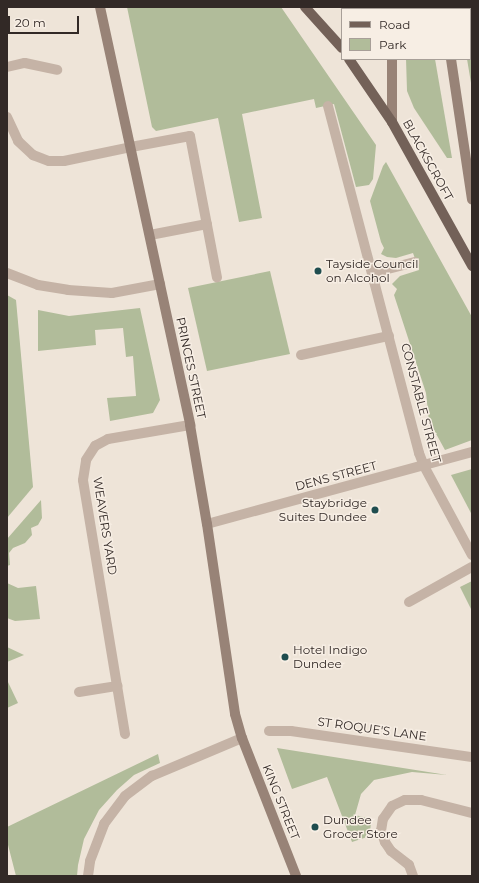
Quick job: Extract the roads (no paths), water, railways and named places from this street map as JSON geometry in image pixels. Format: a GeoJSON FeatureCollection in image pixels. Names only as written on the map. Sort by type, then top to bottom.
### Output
{"type":"FeatureCollection","features":[{"type":"Feature","properties":{"kind":"main road"},"geometry":{"type":"LineString","coordinates":[[305,7],[341,47]]}},
{"type":"Feature","properties":{"kind":"main road"},"geometry":{"type":"LineString","coordinates":[[351,60],[392,122]]}},
{"type":"Feature","properties":{"kind":"main road","name":"BLACKSCROFT"},"geometry":{"type":"LineString","coordinates":[[392,122],[472,266]]}},
{"type":"Feature","properties":{"kind":"street","name":"PRINCES STREET"},"geometry":{"type":"LineString","coordinates":[[100,7],[190,425],[207,524],[231,697],[242,738]]}},
{"type":"Feature","properties":{"kind":"street","name":"BLACKSCROFT"},"geometry":{"type":"LineString","coordinates":[[392,60],[392,122]]}},
{"type":"Feature","properties":{"kind":"street","name":"BLACKSCROFT"},"geometry":{"type":"LineString","coordinates":[[451,60],[472,199]]}},
{"type":"Feature","properties":{"kind":"street"},"geometry":{"type":"LineString","coordinates":[[7,67],[25,62],[57,70]]}},
{"type":"Feature","properties":{"kind":"street","name":"CONSTABLE STREET"},"geometry":{"type":"LineString","coordinates":[[328,106],[424,466],[472,555]]}},
{"type":"Feature","properties":{"kind":"street"},"geometry":{"type":"LineString","coordinates":[[7,117],[18,141],[33,155],[49,161],[64,161],[190,136],[217,277]]}},
{"type":"Feature","properties":{"kind":"street"},"geometry":{"type":"LineString","coordinates":[[150,235],[207,224]]}},
{"type":"Feature","properties":{"kind":"street"},"geometry":{"type":"LineString","coordinates":[[372,273],[415,262]]}},
{"type":"Feature","properties":{"kind":"street"},"geometry":{"type":"LineString","coordinates":[[7,273],[38,285],[68,290],[112,293],[160,284]]}},
{"type":"Feature","properties":{"kind":"street"},"geometry":{"type":"LineString","coordinates":[[301,355],[389,336]]}},
{"type":"Feature","properties":{"kind":"street","name":"WEAVERS YARD"},"geometry":{"type":"LineString","coordinates":[[125,734],[83,480],[86,460],[95,446],[108,439],[190,425]]}},
{"type":"Feature","properties":{"kind":"street","name":"DENS STREET"},"geometry":{"type":"LineString","coordinates":[[207,524],[472,452]]}},
{"type":"Feature","properties":{"kind":"street"},"geometry":{"type":"LineString","coordinates":[[408,602],[472,567]]}},
{"type":"Feature","properties":{"kind":"street"},"geometry":{"type":"LineString","coordinates":[[79,692],[118,686]]}},
{"type":"Feature","properties":{"kind":"street","name":"ST ROQUE'S LANE"},"geometry":{"type":"LineString","coordinates":[[269,731],[291,731],[472,757]]}},
{"type":"Feature","properties":{"kind":"street"},"geometry":{"type":"LineString","coordinates":[[88,876],[90,861],[104,824],[125,796],[152,776],[242,738]]}},
{"type":"Feature","properties":{"kind":"street","name":"KING STREET"},"geometry":{"type":"LineString","coordinates":[[242,738],[296,876]]}},
{"type":"Feature","properties":{"kind":"street"},"geometry":{"type":"LineString","coordinates":[[412,876],[408,865],[391,851],[385,842],[381,831],[383,819],[392,806],[405,800],[421,800],[472,812]]}},
{"type":"Feature","properties":{"kind":"place","name":"Tayside Council on Alcohol"},"geometry":{"type":"Point","coordinates":[318,271]}},
{"type":"Feature","properties":{"kind":"place","name":"Staybridge Suites Dundee"},"geometry":{"type":"Point","coordinates":[375,510]}},
{"type":"Feature","properties":{"kind":"place","name":"Hotel Indigo Dundee"},"geometry":{"type":"Point","coordinates":[285,657]}},
{"type":"Feature","properties":{"kind":"place","name":"Dundee Grocer Store"},"geometry":{"type":"Point","coordinates":[315,827]}}]}
